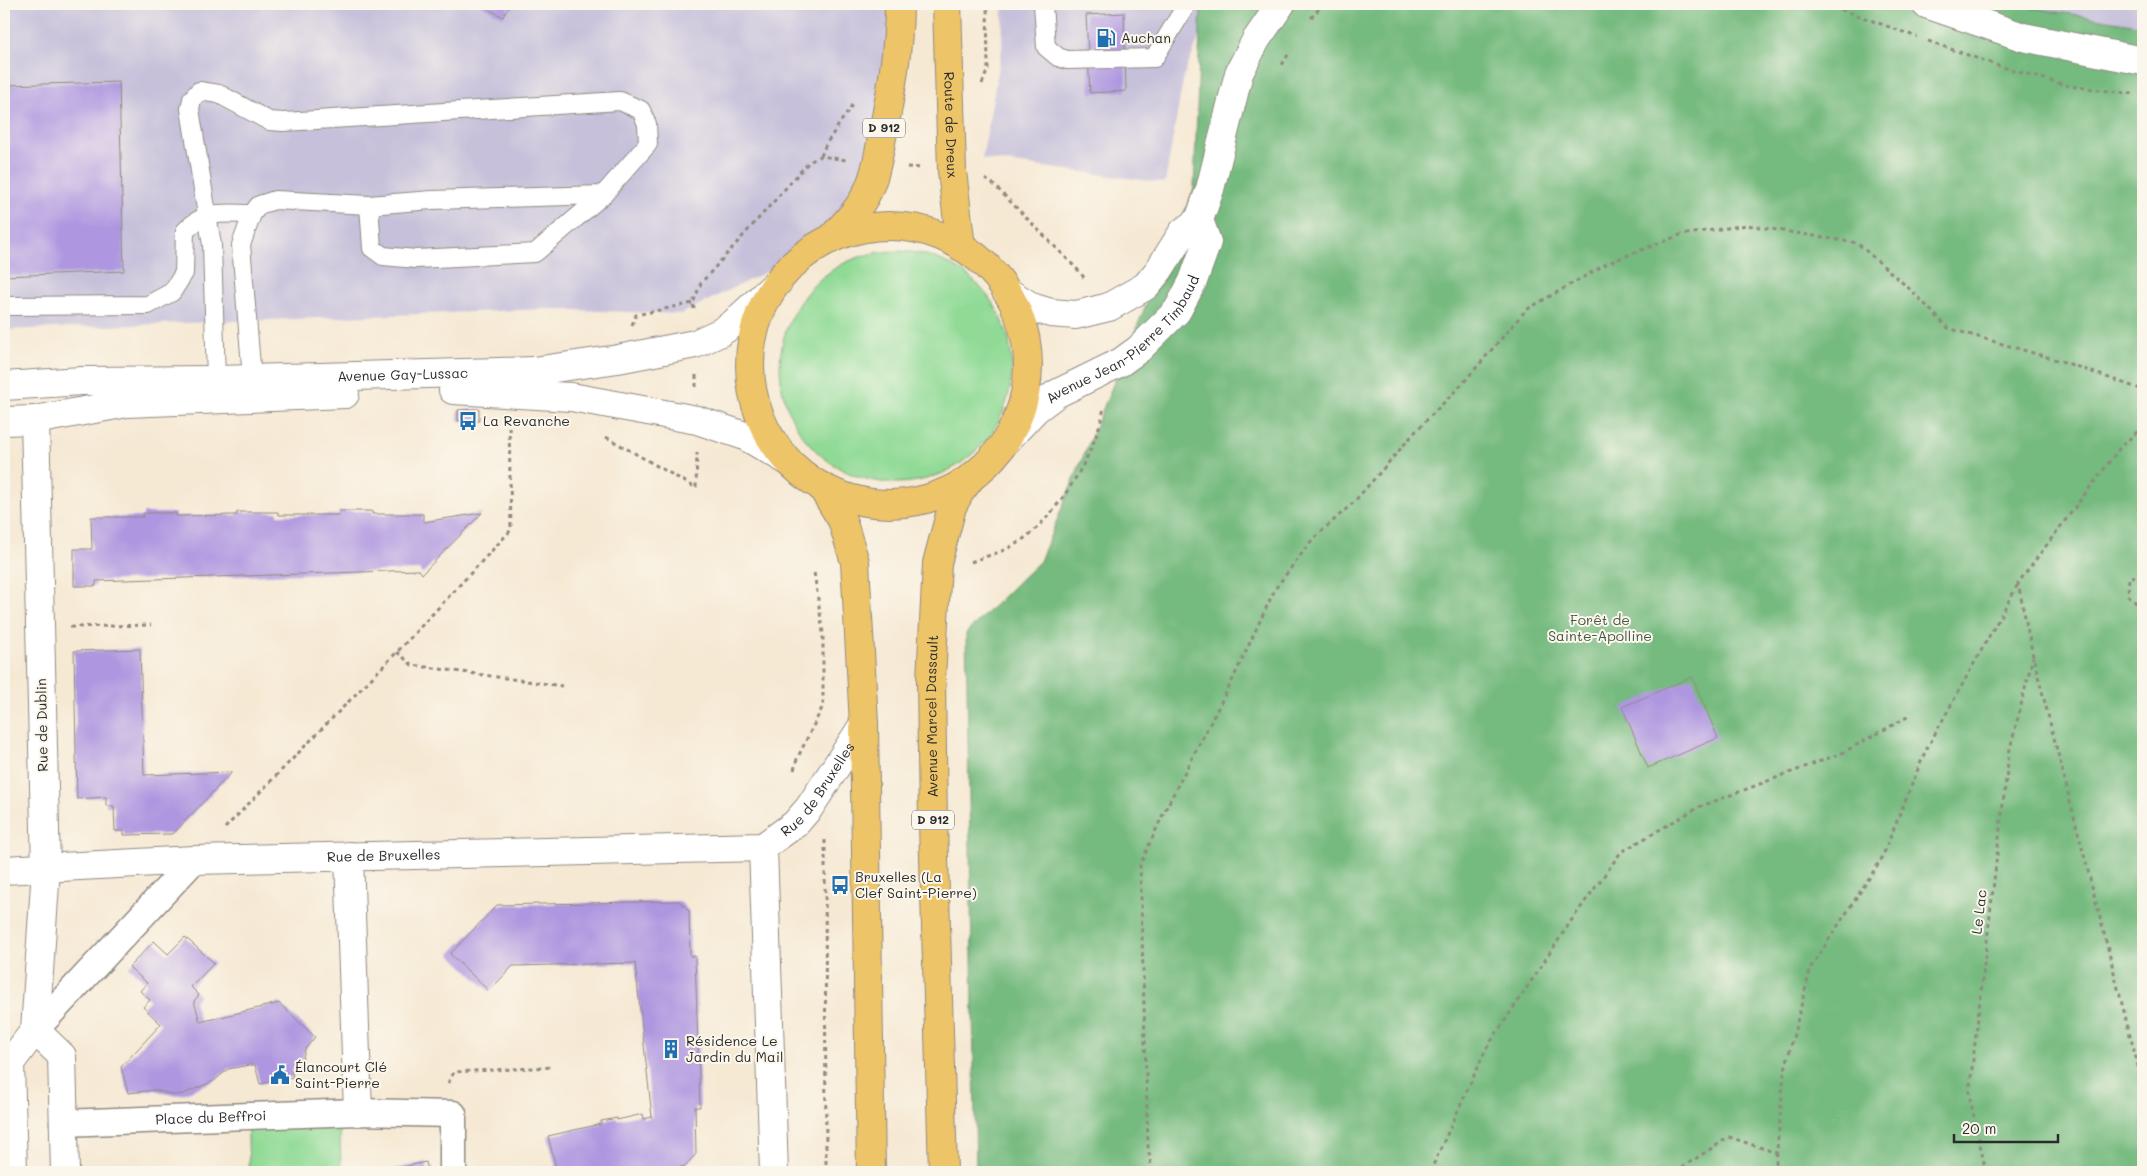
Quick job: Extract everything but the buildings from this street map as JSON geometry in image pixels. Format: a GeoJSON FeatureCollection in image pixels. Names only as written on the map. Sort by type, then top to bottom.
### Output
{"type":"FeatureCollection","features":[{"type":"Feature","properties":{"kind":"main road","name":"D 912"},"geometry":{"type":"LineString","coordinates":[[831,239],[862,203],[877,163],[895,69],[899,30],[899,4]]}},
{"type":"Feature","properties":{"kind":"main road","name":"Route de Dreux"},"geometry":{"type":"LineString","coordinates":[[947,4],[952,171],[961,247]]}},
{"type":"Feature","properties":{"kind":"main road"},"geometry":{"type":"LineString","coordinates":[[897,227],[930,233],[961,247],[978,259],[1006,291],[1019,317],[1026,345],[1027,360],[1023,402],[1005,442],[986,464],[972,476],[939,495],[899,504],[859,501],[846,498],[803,475],[788,461],[773,442],[761,420],[754,397],[750,373],[751,349],[756,325],[765,302],[778,282],[807,253],[831,239],[863,229],[897,227]]}},
{"type":"Feature","properties":{"kind":"main road","name":"Avenue Marcel Dassault"},"geometry":{"type":"LineString","coordinates":[[943,1172],[933,823],[932,669],[937,563],[952,507],[972,476]]}},
{"type":"Feature","properties":{"kind":"main road"},"geometry":{"type":"LineString","coordinates":[[821,486],[842,520],[855,562],[864,724],[871,1172]]}},
{"type":"Feature","properties":{"kind":"street","name":"Avenue Jean-Pierre Timbaud"},"geometry":{"type":"LineString","coordinates":[[1006,291],[1034,308],[1051,313],[1076,315],[1109,307],[1146,286],[1159,270],[1183,232],[1199,220],[1210,189],[1239,73],[1256,40],[1280,4]]}},
{"type":"Feature","properties":{"kind":"street"},"geometry":{"type":"LineString","coordinates":[[1926,4],[2023,37],[2143,61]]}},
{"type":"Feature","properties":{"kind":"street","name":"Avenue Jean-Pierre Timbaud"},"geometry":{"type":"LineString","coordinates":[[1005,442],[1036,408],[1056,394],[1121,362],[1139,349],[1178,311],[1193,281],[1207,242],[1199,220]]}},
{"type":"Feature","properties":{"kind":"street","name":"Avenue Gay-Lussac"},"geometry":{"type":"LineString","coordinates":[[4,386],[82,381],[216,380],[534,371],[695,344],[734,324],[778,282]]}},
{"type":"Feature","properties":{"kind":"street","name":"Avenue Gay-Lussac"},"geometry":{"type":"LineString","coordinates":[[4,421],[35,420],[127,403],[428,390],[509,393],[571,397],[708,422],[745,436],[788,461]]}},
{"type":"Feature","properties":{"kind":"street","name":"Rue de Dublin"},"geometry":{"type":"LineString","coordinates":[[35,420],[46,869],[36,1030]]}},
{"type":"Feature","properties":{"kind":"street","name":"Rue de Bruxelles"},"geometry":{"type":"LineString","coordinates":[[4,870],[194,860],[763,847],[795,824],[810,808],[864,724]]}},
{"type":"Feature","properties":{"kind":"street"},"geometry":{"type":"LineString","coordinates":[[763,847],[774,1172]]}},
{"type":"Feature","properties":{"kind":"street"},"geometry":{"type":"LineString","coordinates":[[349,856],[358,1112]]}},
{"type":"Feature","properties":{"kind":"street"},"geometry":{"type":"LineString","coordinates":[[13,1172],[7,1066],[36,1030],[194,860]]}},
{"type":"Feature","properties":{"kind":"street"},"geometry":{"type":"LineString","coordinates":[[36,1030],[62,1056],[65,1172]]}},
{"type":"Feature","properties":{"kind":"street","name":"Place du Beffroi"},"geometry":{"type":"LineString","coordinates":[[63,1124],[358,1112],[453,1114],[453,1172]]}},
{"type":"Feature","properties":{"kind":"lane"},"geometry":{"type":"LineString","coordinates":[[1043,4],[1046,47],[1058,58],[1067,60],[1154,58],[1187,4]]}},
{"type":"Feature","properties":{"kind":"lane"},"geometry":{"type":"LineString","coordinates":[[216,380],[212,245],[190,109],[192,99],[199,91],[219,94],[269,121],[284,122],[620,101],[641,110],[647,124],[648,144],[603,195],[535,253],[416,259],[383,256],[372,248],[369,204]]}},
{"type":"Feature","properties":{"kind":"lane"},"geometry":{"type":"LineString","coordinates":[[252,378],[241,245],[252,214],[259,205],[275,200],[369,204],[603,195]]}},
{"type":"Feature","properties":{"kind":"lane"},"geometry":{"type":"LineString","coordinates":[[4,306],[148,305],[172,292],[184,273],[186,231],[193,222],[208,215],[252,214]]}},
{"type":"Feature","properties":{"kind":"path"},"geometry":{"type":"LineString","coordinates":[[821,156],[826,144],[841,124],[856,98]]}},
{"type":"Feature","properties":{"kind":"path"},"geometry":{"type":"LineString","coordinates":[[694,311],[693,303],[701,283],[809,162],[821,156],[849,160]]}},
{"type":"Feature","properties":{"kind":"path"},"geometry":{"type":"LineString","coordinates":[[977,174],[992,183],[1079,271],[1090,286]]}},
{"type":"Feature","properties":{"kind":"path"},"geometry":{"type":"LineString","coordinates":[[1152,1172],[1148,1146],[1140,865],[1164,812],[1232,682],[1275,590],[1312,540],[1354,502],[1416,431],[1463,383],[1526,310],[1608,264],[1680,235],[1747,225],[1857,243],[1912,292],[1948,328],[2064,362],[2143,390]]}},
{"type":"Feature","properties":{"kind":"path"},"geometry":{"type":"LineString","coordinates":[[194,860],[397,652],[512,530],[509,393]]}},
{"type":"Feature","properties":{"kind":"path"},"geometry":{"type":"LineString","coordinates":[[968,563],[1014,545],[1046,520],[1086,463],[1105,402]]}},
{"type":"Feature","properties":{"kind":"path"},"geometry":{"type":"LineString","coordinates":[[1775,1172],[1784,1073],[1811,967],[1881,860],[1925,752],[2018,583],[2119,449],[2143,426]]}},
{"type":"Feature","properties":{"kind":"path"},"geometry":{"type":"LineString","coordinates":[[605,436],[696,488],[697,450]]}},
{"type":"Feature","properties":{"kind":"path"},"geometry":{"type":"LineString","coordinates":[[797,759],[823,706],[823,633],[814,572]]}},
{"type":"Feature","properties":{"kind":"path"},"geometry":{"type":"LineString","coordinates":[[2143,576],[2129,577],[2128,594],[2143,610]]}},
{"type":"Feature","properties":{"kind":"path"},"geometry":{"type":"LineString","coordinates":[[2018,583],[2033,656],[2143,1079]]}},
{"type":"Feature","properties":{"kind":"path"},"geometry":{"type":"LineString","coordinates":[[40,627],[151,625]]}},
{"type":"Feature","properties":{"kind":"path"},"geometry":{"type":"LineString","coordinates":[[397,652],[412,665],[562,686]]}},
{"type":"Feature","properties":{"kind":"path","name":"Le Lac"},"geometry":{"type":"LineString","coordinates":[[1986,1172],[1969,1094],[2009,753],[2033,656]]}},
{"type":"Feature","properties":{"kind":"path"},"geometry":{"type":"LineString","coordinates":[[1430,1172],[1486,1049],[1571,921],[1621,852],[1699,808],[1842,753],[1909,716]]}},
{"type":"Feature","properties":{"kind":"path"},"geometry":{"type":"LineString","coordinates":[[825,833],[826,1172]]}},
{"type":"Feature","properties":{"kind":"path"},"geometry":{"type":"LineString","coordinates":[[432,1113],[454,1072],[553,1067]]}},
{"type":"Feature","properties":{"kind":"path"},"geometry":{"type":"LineString","coordinates":[[1675,1172],[1729,1138],[1777,1153]]}},
{"type":"Feature","properties":{"kind":"shaded area"},"geometry":{"type":"Polygon","coordinates":[[[4,4],[910,4],[848,231],[681,314],[548,309],[4,330],[4,4]]]}},
{"type":"Feature","properties":{"kind":"shaded area"},"geometry":{"type":"Polygon","coordinates":[[[1003,4],[1213,4],[1184,75],[1165,183],[982,159],[1002,49],[1003,4]]]}},
{"type":"Feature","properties":{"kind":"shaded area"},"geometry":{"type":"Polygon","coordinates":[[[2009,4],[2143,4],[2143,26],[2009,4]]]}},
{"type":"Feature","properties":{"kind":"green space","name":"Forêt de Sainte-Apolline"},"geometry":{"type":"Polygon","coordinates":[[[1201,4],[2009,4],[2143,26],[2143,1172],[976,1172],[966,633],[1040,561],[1194,189],[1201,4]]]}},
{"type":"Feature","properties":{"kind":"green space"},"geometry":{"type":"Polygon","coordinates":[[[885,251],[907,251],[941,259],[951,264],[970,277],[986,293],[1004,322],[1010,344],[1012,367],[1010,390],[1004,412],[993,432],[970,457],[941,475],[907,483],[885,483],[851,475],[841,470],[822,457],[806,441],[788,412],[780,378],[780,356],[788,322],[793,312],[806,293],[822,277],[851,259],[885,251]]]}},
{"type":"Feature","properties":{"kind":"green space"},"geometry":{"type":"Polygon","coordinates":[[[339,1104],[341,1167],[249,1169],[247,1107],[339,1104]]]}},
{"type":"Feature","properties":{"kind":"place","name":"Auchan"},"geometry":{"type":"Point","coordinates":[1106,38]}},
{"type":"Feature","properties":{"kind":"place","name":"La Revanche"},"geometry":{"type":"Point","coordinates":[468,421]}},
{"type":"Feature","properties":{"kind":"place","name":"Bruxelles (La Clef Saint-Pierre)"},"geometry":{"type":"Point","coordinates":[840,885]}},
{"type":"Feature","properties":{"kind":"place","name":"Résidence Le Jardin du Mail"},"geometry":{"type":"Point","coordinates":[671,1049]}},
{"type":"Feature","properties":{"kind":"place","name":"Élancourt Clé Saint-Pierre"},"geometry":{"type":"Point","coordinates":[280,1075]}}]}
